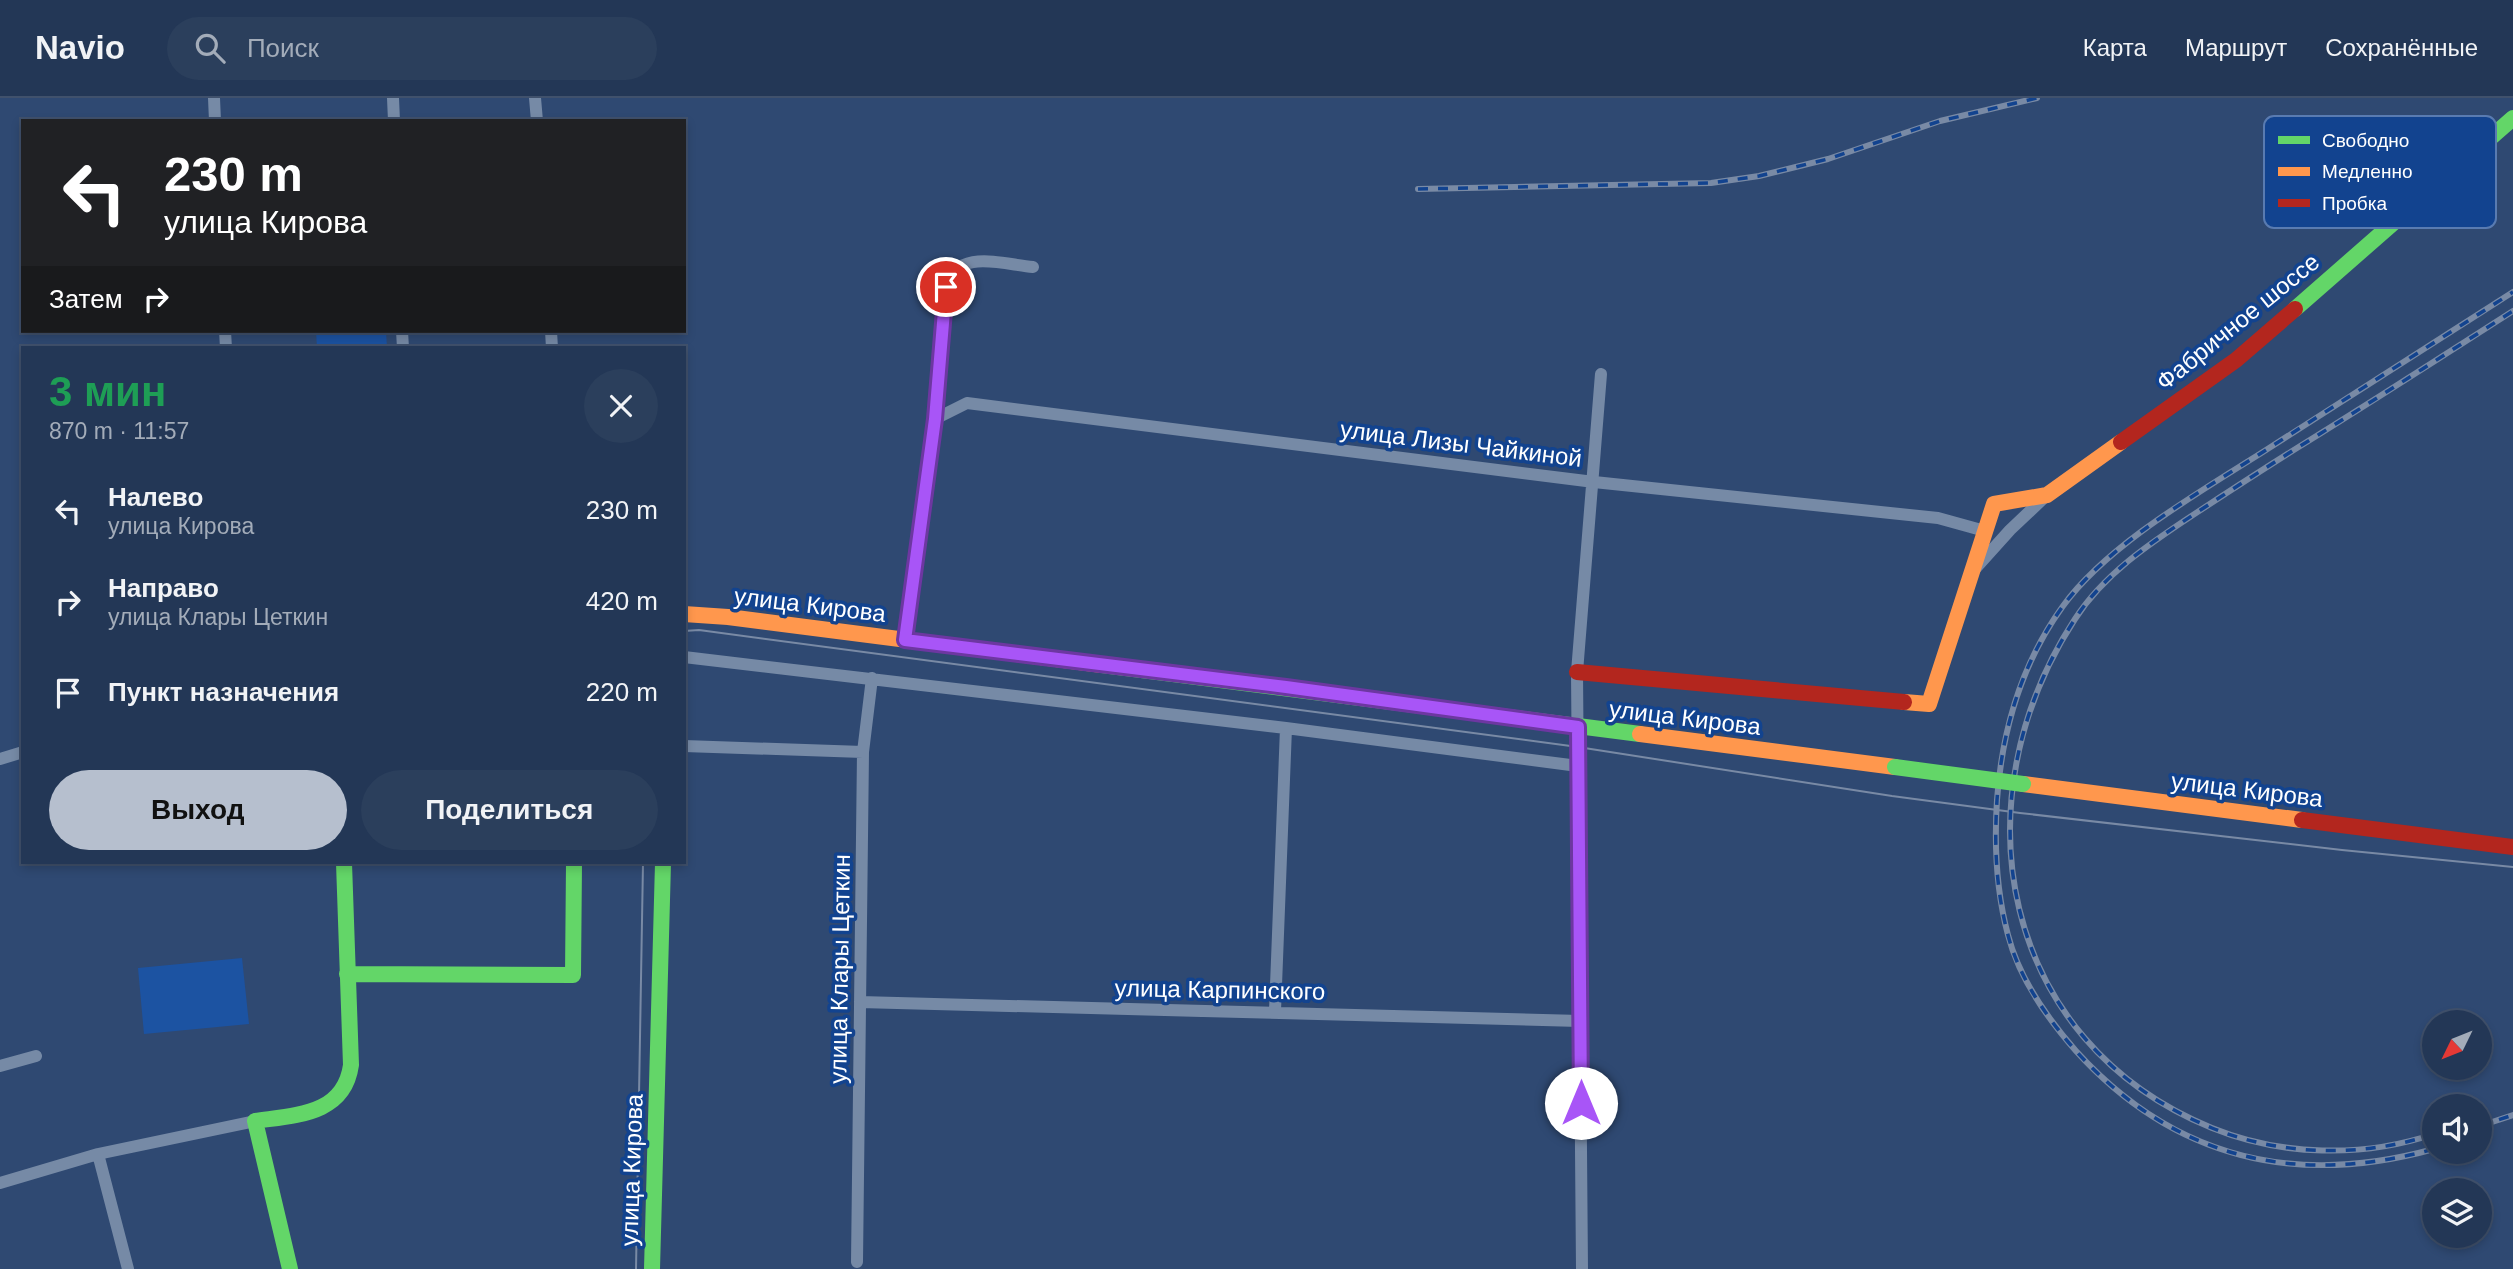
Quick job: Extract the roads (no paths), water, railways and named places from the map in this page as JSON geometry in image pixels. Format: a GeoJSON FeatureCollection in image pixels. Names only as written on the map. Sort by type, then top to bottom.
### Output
{"type":"FeatureCollection","features":[{"type":"Feature","properties":{"kind":"main road","name":"Фабричное шоссе"},"geometry":{"type":"LineString","coordinates":[[2496,133],[2513,118]]}},
{"type":"Feature","properties":{"kind":"main road","name":"Фабричное шоссе"},"geometry":{"type":"LineString","coordinates":[[1985,531],[1994,504],[2047,495],[2236,360],[2387,228]]}},
{"type":"Feature","properties":{"kind":"main road"},"geometry":{"type":"LineString","coordinates":[[1577,672],[1929,704],[1985,531]]}},
{"type":"Feature","properties":{"kind":"main road","name":"улица Кирова"},"geometry":{"type":"LineString","coordinates":[[686,614],[728,617],[1286,687],[2513,847]]}},
{"type":"Feature","properties":{"kind":"main road"},"geometry":{"type":"LineString","coordinates":[[290,1269],[255,1121],[312,1110],[331,1101],[346,1085],[351,1065],[344,864]]}},
{"type":"Feature","properties":{"kind":"main road"},"geometry":{"type":"LineString","coordinates":[[347,974],[573,975],[574,864]]}},
{"type":"Feature","properties":{"kind":"main road","name":"улица Кирова"},"geometry":{"type":"LineString","coordinates":[[652,1269],[663,864]]}},
{"type":"Feature","properties":{"kind":"street"},"geometry":{"type":"LineString","coordinates":[[214,98],[215,119]]}},
{"type":"Feature","properties":{"kind":"street"},"geometry":{"type":"LineString","coordinates":[[393,98],[394,119]]}},
{"type":"Feature","properties":{"kind":"street"},"geometry":{"type":"LineString","coordinates":[[536,98],[537,119]]}},
{"type":"Feature","properties":{"kind":"street"},"geometry":{"type":"LineString","coordinates":[[905,640],[935,419],[949,276],[955,269],[970,261],[1033,267]]}},
{"type":"Feature","properties":{"kind":"street"},"geometry":{"type":"LineString","coordinates":[[1582,1269],[1577,672],[1601,374]]}},
{"type":"Feature","properties":{"kind":"street","name":"улица Лизы Чайкиной"},"geometry":{"type":"LineString","coordinates":[[935,419],[967,402],[1594,482],[1938,518],[1985,531]]}},
{"type":"Feature","properties":{"kind":"street","name":"Фабричное шоссе"},"geometry":{"type":"LineString","coordinates":[[1973,572],[2010,530],[2047,495]]}},
{"type":"Feature","properties":{"kind":"street"},"geometry":{"type":"LineString","coordinates":[[686,657],[1286,728],[1578,766]]}},
{"type":"Feature","properties":{"kind":"street","name":"улица Клары Цеткин"},"geometry":{"type":"LineString","coordinates":[[857,1262],[863,752],[872,678]]}},
{"type":"Feature","properties":{"kind":"street"},"geometry":{"type":"LineString","coordinates":[[1275,1012],[1286,728]]}},
{"type":"Feature","properties":{"kind":"street"},"geometry":{"type":"LineString","coordinates":[[686,746],[863,752]]}},
{"type":"Feature","properties":{"kind":"street"},"geometry":{"type":"LineString","coordinates":[[0,759],[21,753]]}},
{"type":"Feature","properties":{"kind":"street","name":"улица Карпинского"},"geometry":{"type":"LineString","coordinates":[[860,1002],[1580,1021]]}},
{"type":"Feature","properties":{"kind":"street"},"geometry":{"type":"LineString","coordinates":[[0,1066],[36,1056]]}},
{"type":"Feature","properties":{"kind":"street"},"geometry":{"type":"LineString","coordinates":[[0,1183],[98,1154],[255,1121]]}},
{"type":"Feature","properties":{"kind":"street"},"geometry":{"type":"LineString","coordinates":[[98,1154],[128,1269]]}},
{"type":"Feature","properties":{"kind":"tram line"},"geometry":{"type":"LineString","coordinates":[[686,631],[699,630],[1578,747],[2020,813],[2513,867]]}},
{"type":"Feature","properties":{"kind":"tram line"},"geometry":{"type":"LineString","coordinates":[[636,1269],[643,864]]}},
{"type":"Feature","properties":{"kind":"railway"},"geometry":{"type":"LineString","coordinates":[[1418,189],[1711,183],[1759,176],[1828,159],[1940,121],[2037,98]]}},
{"type":"Feature","properties":{"kind":"railway"},"geometry":{"type":"LineString","coordinates":[[2422,1152],[2383,1160],[2334,1165],[2286,1163],[2240,1155],[2196,1139],[2154,1117],[2114,1088],[2076,1051],[2055,1025],[2035,997],[2019,967],[2008,935],[1998,885],[1997,800],[2009,723],[2025,674],[2048,628],[2063,606],[2104,561],[2185,501],[2513,292]]}},
{"type":"Feature","properties":{"kind":"railway"},"geometry":{"type":"LineString","coordinates":[[2422,1138],[2379,1147],[2322,1150],[2294,1149],[2238,1137],[2212,1128],[2140,1089],[2084,1038],[2044,977],[2019,910],[2010,837],[2016,763],[2038,690],[2075,619],[2113,574],[2193,515],[2513,311]]}},
{"type":"Feature","properties":{"kind":"railway"},"geometry":{"type":"LineString","coordinates":[[2492,1122],[2513,1115]]}}]}
